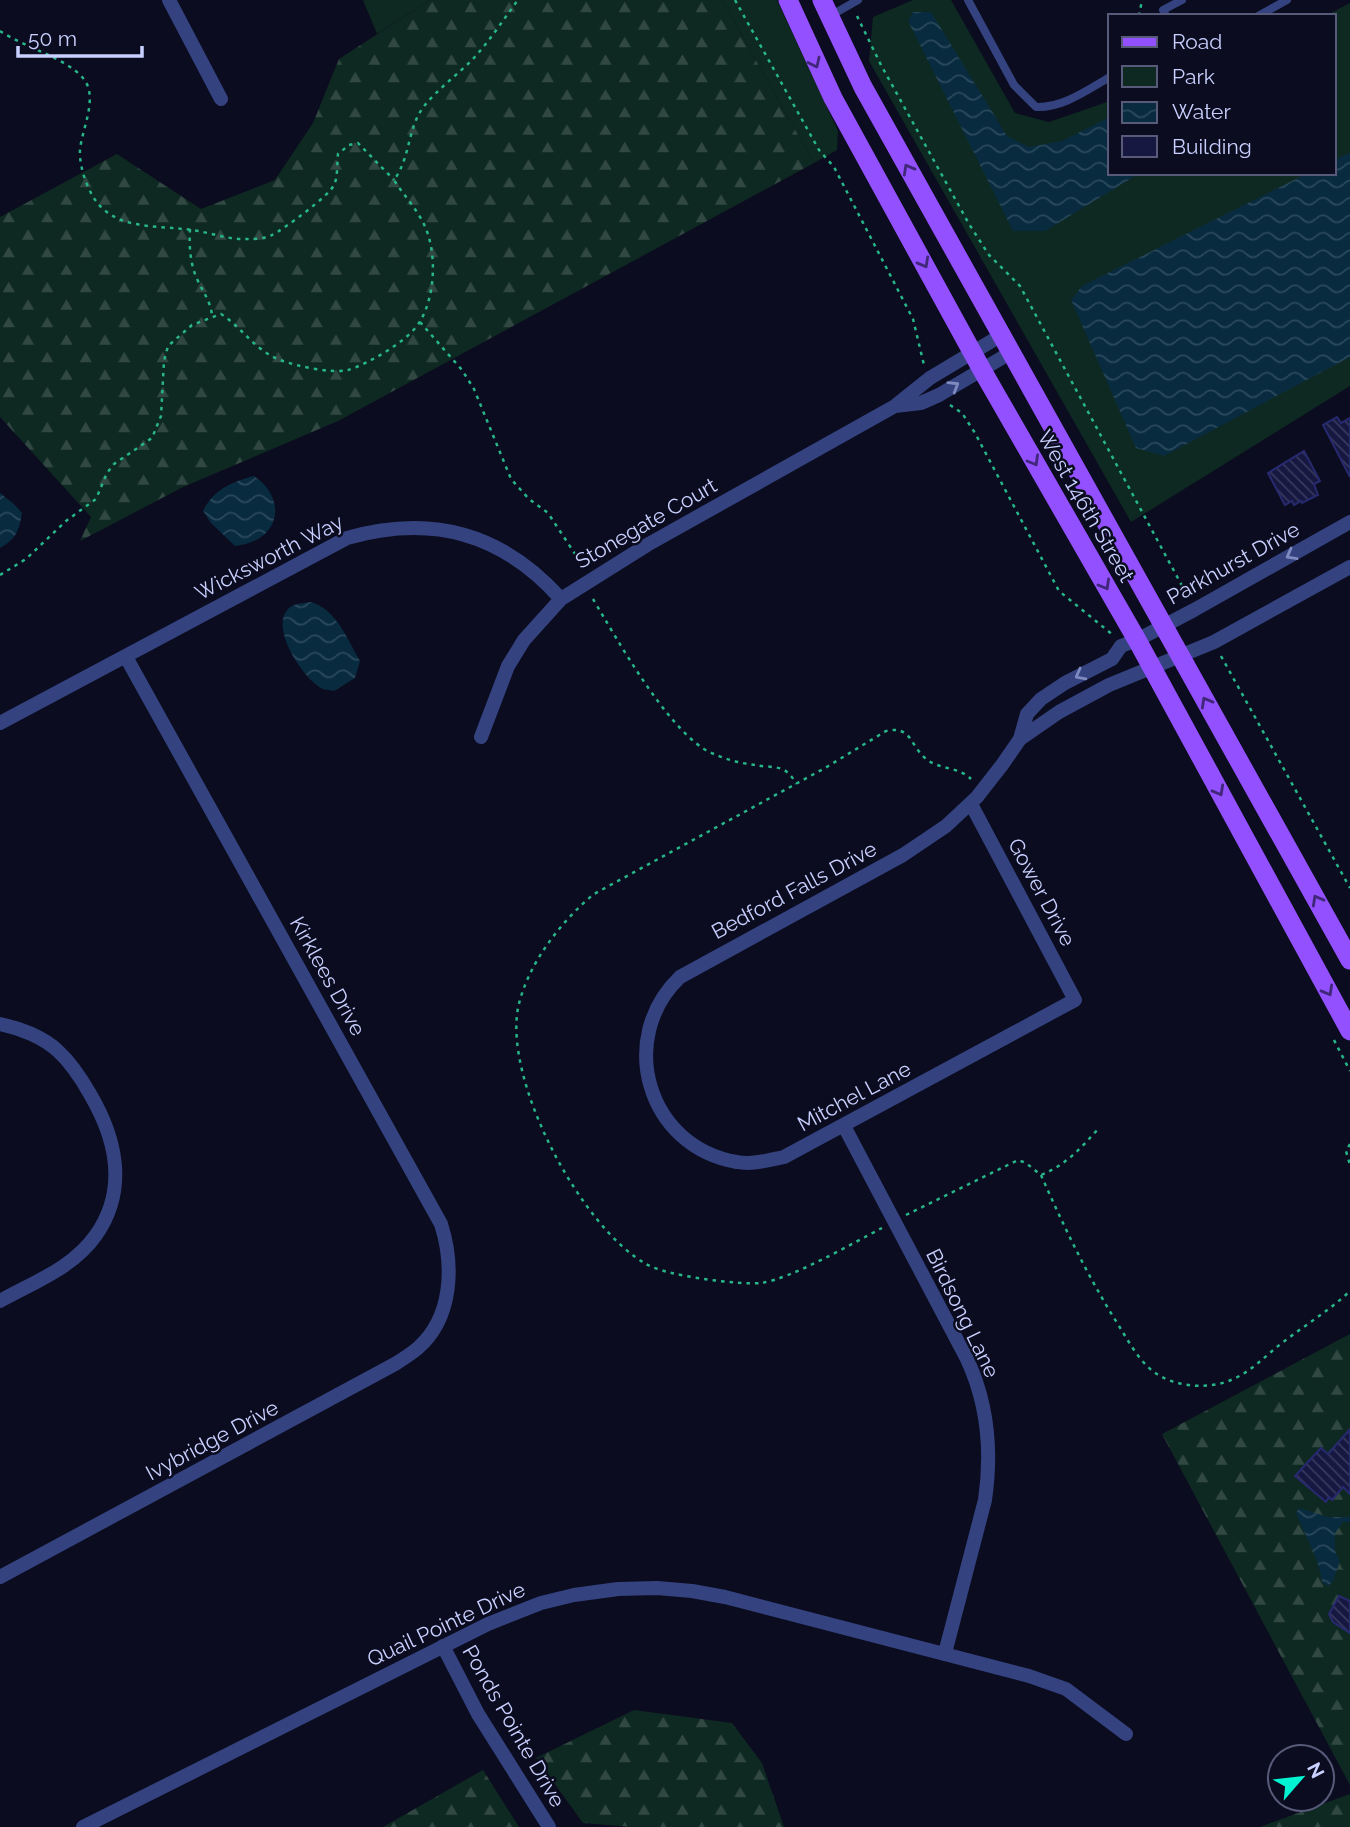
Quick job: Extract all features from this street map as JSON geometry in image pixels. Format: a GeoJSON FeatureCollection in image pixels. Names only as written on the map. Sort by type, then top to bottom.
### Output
{"type":"FeatureCollection","features":[{"type":"Feature","properties":{"kind":"main road","name":"West 146th Street"},"geometry":{"type":"LineString","coordinates":[[788,0],[832,98],[1137,640],[1350,1031]]}},
{"type":"Feature","properties":{"kind":"main road","name":"West 146th Street"},"geometry":{"type":"LineString","coordinates":[[825,8],[863,88],[1350,960]]}},
{"type":"Feature","properties":{"kind":"street"},"geometry":{"type":"LineString","coordinates":[[169,0],[221,99]]}},
{"type":"Feature","properties":{"kind":"street","name":"Stonegate Court"},"geometry":{"type":"LineString","coordinates":[[978,361],[1000,336]]}},
{"type":"Feature","properties":{"kind":"street","name":"Stonegate Court"},"geometry":{"type":"LineString","coordinates":[[481,737],[508,666],[524,640],[561,599],[895,406],[913,389],[978,361],[1010,354]]}},
{"type":"Feature","properties":{"kind":"street","name":"Parkhurst Drive"},"geometry":{"type":"LineString","coordinates":[[1137,640],[1350,522]]}},
{"type":"Feature","properties":{"kind":"street","name":"Wicksworth Way"},"geometry":{"type":"LineString","coordinates":[[0,723],[347,538],[370,532],[424,527],[472,537],[516,558],[547,583],[561,599]]}},
{"type":"Feature","properties":{"kind":"street"},"geometry":{"type":"LineString","coordinates":[[1151,666],[1214,642],[1350,567]]}},
{"type":"Feature","properties":{"kind":"street","name":"Bedford Falls Drive"},"geometry":{"type":"LineString","coordinates":[[1020,739],[1027,714],[1041,699],[1065,683],[1112,659],[1121,646],[1137,640]]}},
{"type":"Feature","properties":{"kind":"street","name":"Kirklees Drive"},"geometry":{"type":"LineString","coordinates":[[126,656],[441,1224],[449,1248],[450,1271],[444,1305],[434,1326]]}},
{"type":"Feature","properties":{"kind":"street","name":"Bedford Falls Drive"},"geometry":{"type":"LineString","coordinates":[[656,1104],[649,1086],[646,1066],[649,1033],[661,999],[680,976],[903,855],[971,804],[1020,739],[1059,712],[1126,676],[1137,675],[1151,666]]}},
{"type":"Feature","properties":{"kind":"street","name":"Gower Drive"},"geometry":{"type":"LineString","coordinates":[[971,804],[1075,1000]]}},
{"type":"Feature","properties":{"kind":"street","name":"Mitchel Lane"},"geometry":{"type":"LineString","coordinates":[[656,1104],[682,1136],[698,1148],[720,1158],[739,1163],[784,1157],[1075,1000]]}},
{"type":"Feature","properties":{"kind":"street"},"geometry":{"type":"LineString","coordinates":[[0,1024],[28,1033],[57,1050],[71,1064],[106,1122],[117,1179],[105,1220],[81,1253],[64,1267],[0,1301]]}},
{"type":"Feature","properties":{"kind":"street","name":"Birdsong Lane"},"geometry":{"type":"LineString","coordinates":[[844,1126],[975,1377],[988,1429],[985,1500],[945,1653]]}},
{"type":"Feature","properties":{"kind":"street","name":"Ivybridge Drive"},"geometry":{"type":"LineString","coordinates":[[0,1577],[376,1376],[417,1348],[434,1326]]}},
{"type":"Feature","properties":{"kind":"street","name":"Quail Pointe Drive"},"geometry":{"type":"LineString","coordinates":[[83,1827],[488,1624],[541,1603],[618,1589],[657,1588],[725,1597],[945,1653],[1059,1686],[1078,1697],[1126,1734]]}},
{"type":"Feature","properties":{"kind":"street","name":"Ponds Pointe Drive"},"geometry":{"type":"LineString","coordinates":[[443,1646],[478,1714],[549,1827]]}},
{"type":"Feature","properties":{"kind":"lane"},"geometry":{"type":"LineString","coordinates":[[825,8],[858,0]]}},
{"type":"Feature","properties":{"kind":"lane"},"geometry":{"type":"LineString","coordinates":[[968,0],[1014,85],[1037,107],[1061,104],[1108,78]]}},
{"type":"Feature","properties":{"kind":"lane"},"geometry":{"type":"LineString","coordinates":[[1165,14],[1163,10],[1182,0]]}},
{"type":"Feature","properties":{"kind":"lane"},"geometry":{"type":"LineString","coordinates":[[1262,14],[1287,0]]}},
{"type":"Feature","properties":{"kind":"path"},"geometry":{"type":"LineString","coordinates":[[394,180],[400,172],[413,126],[424,106],[474,58],[519,0]]}},
{"type":"Feature","properties":{"kind":"path"},"geometry":{"type":"LineString","coordinates":[[735,0],[819,150],[834,167],[913,319],[926,369]]}},
{"type":"Feature","properties":{"kind":"path"},"geometry":{"type":"LineString","coordinates":[[863,30],[979,241],[998,265],[1020,286],[1194,610]]}},
{"type":"Feature","properties":{"kind":"path"},"geometry":{"type":"LineString","coordinates":[[0,31],[40,53],[60,60],[74,69],[89,86],[90,97],[80,153],[88,187],[101,207],[118,219],[141,225],[190,229],[243,239],[270,237],[325,198],[335,184],[338,154],[343,148],[358,143],[394,180],[426,229],[433,270],[430,293],[420,322],[413,331],[376,358],[347,370],[328,371],[280,360],[256,347],[235,323],[222,314],[192,325],[168,346],[164,361],[161,416],[152,438],[114,464],[107,473],[96,499],[66,521],[26,559],[0,575]]}},
{"type":"Feature","properties":{"kind":"path"},"geometry":{"type":"LineString","coordinates":[[190,229],[189,247],[193,269],[211,307],[212,317]]}},
{"type":"Feature","properties":{"kind":"path"},"geometry":{"type":"LineString","coordinates":[[420,322],[454,359],[474,388],[511,479],[528,499],[548,513],[638,671],[669,715],[703,748],[718,756],[782,769],[792,776],[796,784]]}},
{"type":"Feature","properties":{"kind":"path"},"geometry":{"type":"LineString","coordinates":[[944,402],[962,413],[975,433],[1059,592],[1116,638]]}},
{"type":"Feature","properties":{"kind":"path"},"geometry":{"type":"LineString","coordinates":[[1214,642],[1350,888]]}},
{"type":"Feature","properties":{"kind":"path"},"geometry":{"type":"LineString","coordinates":[[1041,1175],[1057,1168],[1076,1154],[1099,1128]]}},
{"type":"Feature","properties":{"kind":"path"},"geometry":{"type":"LineString","coordinates":[[1350,1144],[1346,1151],[1350,1165]]}},
{"type":"Feature","properties":{"kind":"path"},"geometry":{"type":"LineString","coordinates":[[799,1269],[1018,1160],[1041,1175],[1078,1257],[1119,1327],[1146,1365],[1155,1373],[1169,1379],[1195,1386],[1230,1381],[1260,1362],[1350,1291]]}},
{"type":"Feature","properties":{"kind":"green space"},"geometry":{"type":"Polygon","coordinates":[[[363,0],[430,0],[377,34],[363,0]]]}},
{"type":"Feature","properties":{"kind":"green space"},"geometry":{"type":"Polygon","coordinates":[[[430,0],[722,0],[814,163],[338,421],[183,487],[80,541],[91,517],[0,417],[0,217],[117,154],[201,209],[275,180],[313,123],[339,59],[430,0]]]}},
{"type":"Feature","properties":{"kind":"green space"},"geometry":{"type":"Polygon","coordinates":[[[722,0],[777,0],[838,131],[837,150],[814,163],[722,0]]]}},
{"type":"Feature","properties":{"kind":"green space"},"geometry":{"type":"Polygon","coordinates":[[[913,0],[951,0],[1015,113],[1049,122],[1108,102],[1108,175],[1336,175],[1336,14],[1329,14],[1350,3],[1350,386],[1131,522],[869,61],[873,17],[913,0]]]}},
{"type":"Feature","properties":{"kind":"green space"},"geometry":{"type":"Polygon","coordinates":[[[1350,1334],[1350,1785],[1336,1759],[1336,1743],[1328,1743],[1162,1434],[1350,1334]]]}},
{"type":"Feature","properties":{"kind":"green space"},"geometry":{"type":"Polygon","coordinates":[[[634,1710],[732,1723],[762,1763],[784,1827],[632,1827],[583,1823],[536,1758],[634,1710]]]}},
{"type":"Feature","properties":{"kind":"green space"},"geometry":{"type":"Polygon","coordinates":[[[483,1770],[519,1827],[383,1827],[483,1770]]]}},
{"type":"Feature","properties":{"kind":"green space"},"geometry":{"type":"Polygon","coordinates":[[[1350,1794],[1350,1827],[1260,1827],[1298,1813],[1336,1813],[1336,1799],[1350,1794]]]}},
{"type":"Feature","properties":{"kind":"water"},"geometry":{"type":"Polygon","coordinates":[[[913,12],[931,12],[1007,136],[1029,147],[1062,141],[1108,118],[1108,175],[1137,175],[1045,231],[1013,231],[908,21],[913,12]]]}},
{"type":"Feature","properties":{"kind":"water"},"geometry":{"type":"Polygon","coordinates":[[[1350,153],[1350,357],[1164,456],[1136,448],[1071,300],[1082,286],[1304,175],[1336,175],[1336,159],[1350,153]]]}},
{"type":"Feature","properties":{"kind":"water"},"geometry":{"type":"Polygon","coordinates":[[[254,476],[272,497],[274,519],[261,537],[235,546],[211,523],[203,511],[218,492],[254,476]]]}},
{"type":"Feature","properties":{"kind":"water"},"geometry":{"type":"Polygon","coordinates":[[[0,493],[22,513],[16,534],[0,548],[0,493]]]}},
{"type":"Feature","properties":{"kind":"water"},"geometry":{"type":"Polygon","coordinates":[[[311,602],[335,618],[360,661],[355,678],[334,691],[323,689],[306,674],[289,649],[284,635],[286,612],[294,605],[311,602]]]}},
{"type":"Feature","properties":{"kind":"water"},"geometry":{"type":"Polygon","coordinates":[[[1299,1508],[1328,1517],[1350,1517],[1350,1522],[1343,1522],[1335,1533],[1335,1551],[1340,1561],[1333,1581],[1328,1586],[1322,1582],[1315,1556],[1296,1513],[1299,1508]]]}},
{"type":"Feature","properties":{"kind":"building"},"geometry":{"type":"Polygon","coordinates":[[[1337,417],[1341,423],[1350,418],[1350,477],[1323,425],[1337,417]]]}},
{"type":"Feature","properties":{"kind":"building"},"geometry":{"type":"Polygon","coordinates":[[[1304,451],[1320,481],[1314,484],[1318,495],[1302,503],[1301,501],[1294,505],[1292,501],[1285,505],[1268,473],[1304,451]]]}},
{"type":"Feature","properties":{"kind":"building"},"geometry":{"type":"Polygon","coordinates":[[[1350,1429],[1350,1494],[1343,1487],[1332,1500],[1329,1497],[1326,1502],[1295,1476],[1321,1448],[1328,1454],[1350,1429]]]}},
{"type":"Feature","properties":{"kind":"building"},"geometry":{"type":"Polygon","coordinates":[[[1339,1596],[1350,1601],[1350,1633],[1333,1622],[1329,1614],[1339,1596]]]}}]}
